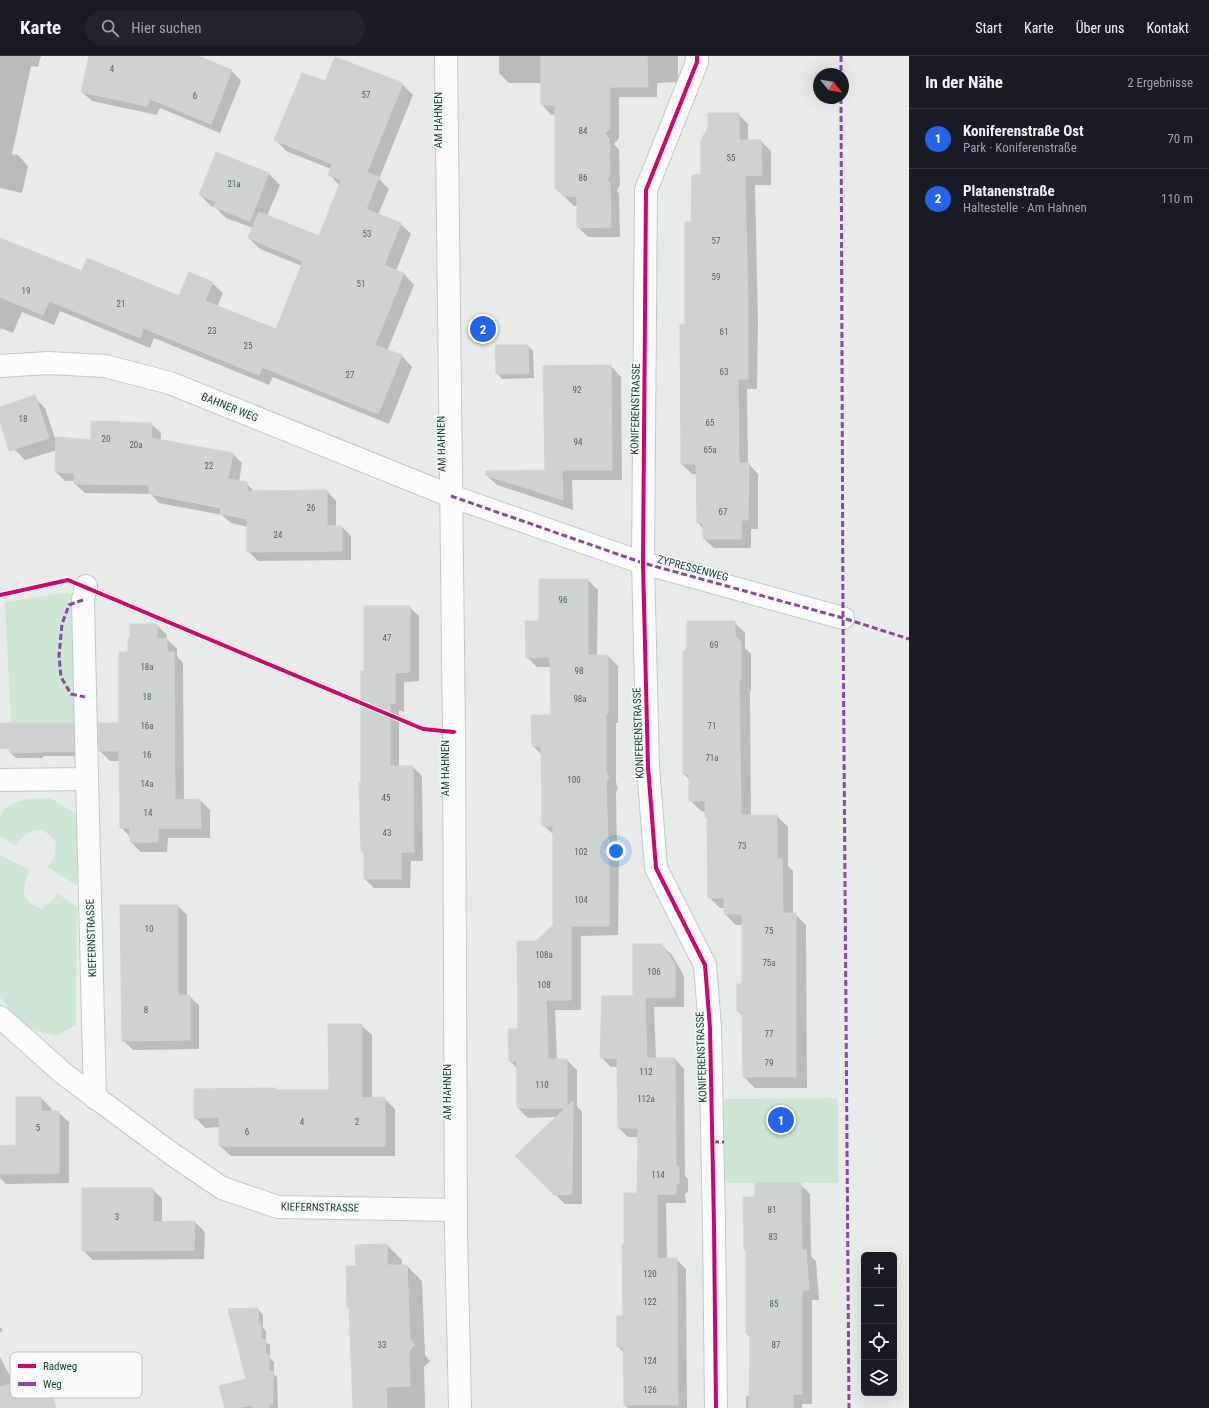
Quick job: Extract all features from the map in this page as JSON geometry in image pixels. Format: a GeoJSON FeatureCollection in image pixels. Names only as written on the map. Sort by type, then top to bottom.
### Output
{"type":"FeatureCollection","features":[{"type":"Feature","properties":{"kind":"street","name":"AM HAHNEN"},"geometry":{"type":"LineString","coordinates":[[446,56],[454,740],[456,1210],[460,1408]]}},
{"type":"Feature","properties":{"kind":"street","name":"KONIFERENSTRASSE"},"geometry":{"type":"LineString","coordinates":[[697,56],[697,62],[646,190],[642,563],[648,767],[656,868],[705,965],[710,1028],[711,1066],[716,1408]]}},
{"type":"Feature","properties":{"kind":"street","name":"BAHNER WEG"},"geometry":{"type":"LineString","coordinates":[[0,366],[48,363],[105,366],[170,383],[450,496]]}},
{"type":"Feature","properties":{"kind":"street","name":"ZYPRESSENWEG"},"geometry":{"type":"LineString","coordinates":[[450,496],[642,563],[842,618]]}},
{"type":"Feature","properties":{"kind":"street","name":"KIEFERNSTRASSE"},"geometry":{"type":"LineString","coordinates":[[86,586],[83,600],[95,1098]]}},
{"type":"Feature","properties":{"kind":"street"},"geometry":{"type":"LineString","coordinates":[[0,780],[87,779]]}},
{"type":"Feature","properties":{"kind":"street","name":"KIEFERNSTRASSE"},"geometry":{"type":"LineString","coordinates":[[0,1017],[64,1074],[95,1098],[222,1188],[278,1207],[456,1210]]}},
{"type":"Feature","properties":{"kind":"green space"},"geometry":{"type":"Polygon","coordinates":[[[64,593],[79,595],[81,723],[11,724],[5,602],[64,593]]]}},
{"type":"Feature","properties":{"kind":"green space"},"geometry":{"type":"Polygon","coordinates":[[[50,798],[78,815],[77,886],[48,867],[55,854],[56,842],[45,832],[35,830],[30,832],[25,835],[15,846],[0,836],[0,817],[3,810],[8,806],[21,800],[50,798]]]}},
{"type":"Feature","properties":{"kind":"green space"},"geometry":{"type":"Polygon","coordinates":[[[0,855],[30,870],[25,883],[24,894],[26,898],[35,906],[42,909],[58,894],[77,907],[76,1025],[56,1036],[36,1031],[18,1020],[0,997],[0,855]]]}},
{"type":"Feature","properties":{"kind":"green space"},"geometry":{"type":"Polygon","coordinates":[[[838,1098],[838,1183],[724,1183],[724,1099],[838,1098]]]}},
{"type":"Feature","properties":{"kind":"building"},"geometry":{"type":"Polygon","coordinates":[[[89,56],[198,56],[232,70],[211,124],[150,99],[147,106],[81,92],[89,56]]]}},
{"type":"Feature","properties":{"kind":"building"},"geometry":{"type":"Polygon","coordinates":[[[541,56],[647,56],[648,87],[610,87],[610,128],[605,133],[609,139],[610,175],[607,180],[610,183],[611,227],[577,228],[577,196],[563,196],[555,188],[555,105],[541,105],[541,56]]]}},
{"type":"Feature","properties":{"kind":"building"},"geometry":{"type":"Polygon","coordinates":[[[335,57],[403,83],[367,172],[379,177],[366,209],[401,223],[384,265],[404,273],[375,345],[402,355],[378,414],[262,367],[259,375],[143,328],[140,338],[49,301],[43,315],[0,297],[0,238],[82,271],[87,258],[179,296],[189,272],[213,282],[205,301],[276,329],[303,261],[248,238],[259,212],[319,236],[341,180],[328,175],[332,164],[274,140],[302,73],[325,81],[335,57]]]}},
{"type":"Feature","properties":{"kind":"building"},"geometry":{"type":"Polygon","coordinates":[[[708,113],[739,113],[739,140],[761,140],[762,175],[745,176],[748,379],[738,379],[739,463],[749,463],[748,520],[742,520],[741,539],[703,539],[703,523],[697,523],[696,464],[681,464],[680,324],[685,324],[685,222],[691,222],[692,175],[701,174],[701,140],[708,127],[708,113]]]}},
{"type":"Feature","properties":{"kind":"building"},"geometry":{"type":"Polygon","coordinates":[[[216,152],[269,173],[250,221],[214,207],[216,202],[199,195],[216,152]]]}},
{"type":"Feature","properties":{"kind":"building"},"geometry":{"type":"Polygon","coordinates":[[[495,345],[528,345],[529,373],[496,374],[495,345]]]}},
{"type":"Feature","properties":{"kind":"building"},"geometry":{"type":"Polygon","coordinates":[[[611,365],[612,470],[562,470],[563,500],[485,475],[486,471],[545,470],[543,366],[611,365]]]}},
{"type":"Feature","properties":{"kind":"building"},"geometry":{"type":"Polygon","coordinates":[[[35,395],[49,438],[9,451],[0,421],[0,407],[35,395]]]}},
{"type":"Feature","properties":{"kind":"building"},"geometry":{"type":"Polygon","coordinates":[[[91,421],[152,423],[151,438],[233,453],[228,479],[247,482],[247,491],[327,490],[327,526],[342,526],[342,551],[247,552],[247,519],[220,514],[221,507],[149,494],[149,485],[74,484],[74,473],[55,472],[56,437],[91,440],[91,421]]]}},
{"type":"Feature","properties":{"kind":"building"},"geometry":{"type":"Polygon","coordinates":[[[539,579],[588,579],[588,655],[608,655],[606,771],[609,777],[606,782],[609,839],[609,926],[571,926],[571,1000],[546,1000],[548,1059],[567,1059],[567,1106],[573,1101],[572,1194],[554,1195],[515,1156],[565,1108],[517,1108],[517,1061],[509,1061],[508,1029],[518,1029],[517,941],[536,941],[553,925],[553,826],[542,826],[541,746],[532,746],[531,715],[551,715],[550,657],[526,658],[525,621],[539,621],[539,579]]]}},
{"type":"Feature","properties":{"kind":"building"},"geometry":{"type":"Polygon","coordinates":[[[364,606],[410,606],[410,672],[395,673],[395,704],[390,702],[390,766],[413,766],[414,852],[401,852],[401,879],[364,879],[364,852],[361,852],[359,783],[361,783],[361,671],[364,671],[364,606]]]}},
{"type":"Feature","properties":{"kind":"building"},"geometry":{"type":"Polygon","coordinates":[[[687,621],[735,621],[735,636],[741,642],[741,680],[739,680],[741,815],[777,815],[777,859],[782,859],[783,913],[796,913],[796,1077],[743,1077],[742,1011],[737,1011],[737,984],[742,984],[742,914],[724,914],[724,898],[708,898],[707,818],[705,818],[705,801],[689,801],[689,774],[683,774],[683,652],[687,649],[687,621]]]}},
{"type":"Feature","properties":{"kind":"building"},"geometry":{"type":"Polygon","coordinates":[[[130,624],[157,624],[157,639],[167,638],[167,652],[174,652],[175,800],[200,799],[201,828],[158,828],[158,842],[130,842],[130,828],[120,828],[119,751],[99,751],[98,723],[119,723],[119,652],[128,652],[130,624]]]}},
{"type":"Feature","properties":{"kind":"building"},"geometry":{"type":"Polygon","coordinates":[[[0,723],[73,723],[74,751],[10,753],[9,749],[0,748],[0,723]]]}},
{"type":"Feature","properties":{"kind":"building"},"geometry":{"type":"Polygon","coordinates":[[[120,905],[178,905],[178,995],[190,995],[190,1040],[122,1041],[120,905]]]}},
{"type":"Feature","properties":{"kind":"building"},"geometry":{"type":"Polygon","coordinates":[[[633,944],[662,944],[675,965],[675,997],[645,998],[647,1058],[675,1058],[676,1166],[679,1168],[679,1183],[676,1185],[676,1194],[657,1194],[657,1259],[677,1258],[678,1405],[624,1405],[623,1347],[617,1347],[617,1316],[623,1316],[622,1244],[624,1244],[624,1193],[637,1193],[638,1128],[618,1128],[617,1058],[600,1058],[602,996],[633,996],[633,944]]]}},
{"type":"Feature","properties":{"kind":"building"},"geometry":{"type":"Polygon","coordinates":[[[328,1024],[362,1024],[362,1098],[385,1097],[385,1146],[219,1146],[219,1117],[194,1118],[194,1089],[276,1088],[276,1090],[329,1090],[328,1024]]]}},
{"type":"Feature","properties":{"kind":"building"},"geometry":{"type":"Polygon","coordinates":[[[16,1097],[41,1097],[41,1111],[59,1111],[59,1173],[0,1174],[0,1146],[16,1145],[16,1097]]]}},
{"type":"Feature","properties":{"kind":"building"},"geometry":{"type":"Polygon","coordinates":[[[755,1183],[801,1183],[802,1250],[806,1250],[809,1290],[802,1290],[802,1394],[793,1394],[793,1408],[749,1408],[750,1334],[746,1334],[746,1250],[744,1250],[743,1197],[755,1197],[755,1183]]]}},
{"type":"Feature","properties":{"kind":"building"},"geometry":{"type":"Polygon","coordinates":[[[82,1188],[153,1188],[153,1222],[195,1221],[194,1250],[82,1251],[82,1188]]]}},
{"type":"Feature","properties":{"kind":"building"},"geometry":{"type":"Polygon","coordinates":[[[387,1244],[387,1265],[407,1265],[410,1339],[415,1345],[409,1351],[410,1386],[386,1387],[387,1408],[353,1408],[346,1266],[356,1266],[355,1245],[387,1244]]]}},
{"type":"Feature","properties":{"kind":"building"},"geometry":{"type":"Polygon","coordinates":[[[258,1308],[259,1324],[261,1324],[261,1339],[265,1339],[266,1355],[269,1355],[269,1371],[273,1371],[273,1404],[269,1404],[269,1408],[253,1408],[252,1405],[236,1408],[225,1408],[219,1386],[246,1379],[228,1309],[258,1308]]]}},
{"type":"Feature","properties":{"kind":"building"},"geometry":{"type":"Polygon","coordinates":[[[10,1384],[10,1398],[53,1398],[56,1408],[0,1408],[0,1387],[10,1384]]]}},
{"type":"Feature","properties":{"kind":"marked path"},"geometry":{"type":"LineString","coordinates":[[841,56],[841,68]]}},
{"type":"Feature","properties":{"kind":"marked path"},"geometry":{"type":"LineString","coordinates":[[841,104],[849,1408]]}},
{"type":"Feature","properties":{"kind":"marked path"},"geometry":{"type":"LineString","coordinates":[[451,496],[643,563],[843,618],[909,639]]}},
{"type":"Feature","properties":{"kind":"marked path"},"geometry":{"type":"LineString","coordinates":[[83,600],[69,605],[62,624],[59,656],[61,677],[71,694],[85,697]]}},
{"type":"Feature","properties":{"kind":"marked path"},"geometry":{"type":"LineString","coordinates":[[713,1142],[724,1142]]}},
{"type":"Feature","properties":{"kind":"cycle path"},"geometry":{"type":"LineString","coordinates":[[697,56],[697,62],[646,190],[643,563],[648,767],[656,868],[705,965],[710,1028],[716,1408]]}},
{"type":"Feature","properties":{"kind":"cycle path"},"geometry":{"type":"LineString","coordinates":[[0,595],[68,580],[423,729],[454,732]]}},
{"type":"Feature","properties":{"kind":"place","name":"Platanenstraße"},"geometry":{"type":"Point","coordinates":[483,329]}},
{"type":"Feature","properties":{"kind":"place","name":"Koniferenstraße Ost"},"geometry":{"type":"Point","coordinates":[781,1120]}}]}
